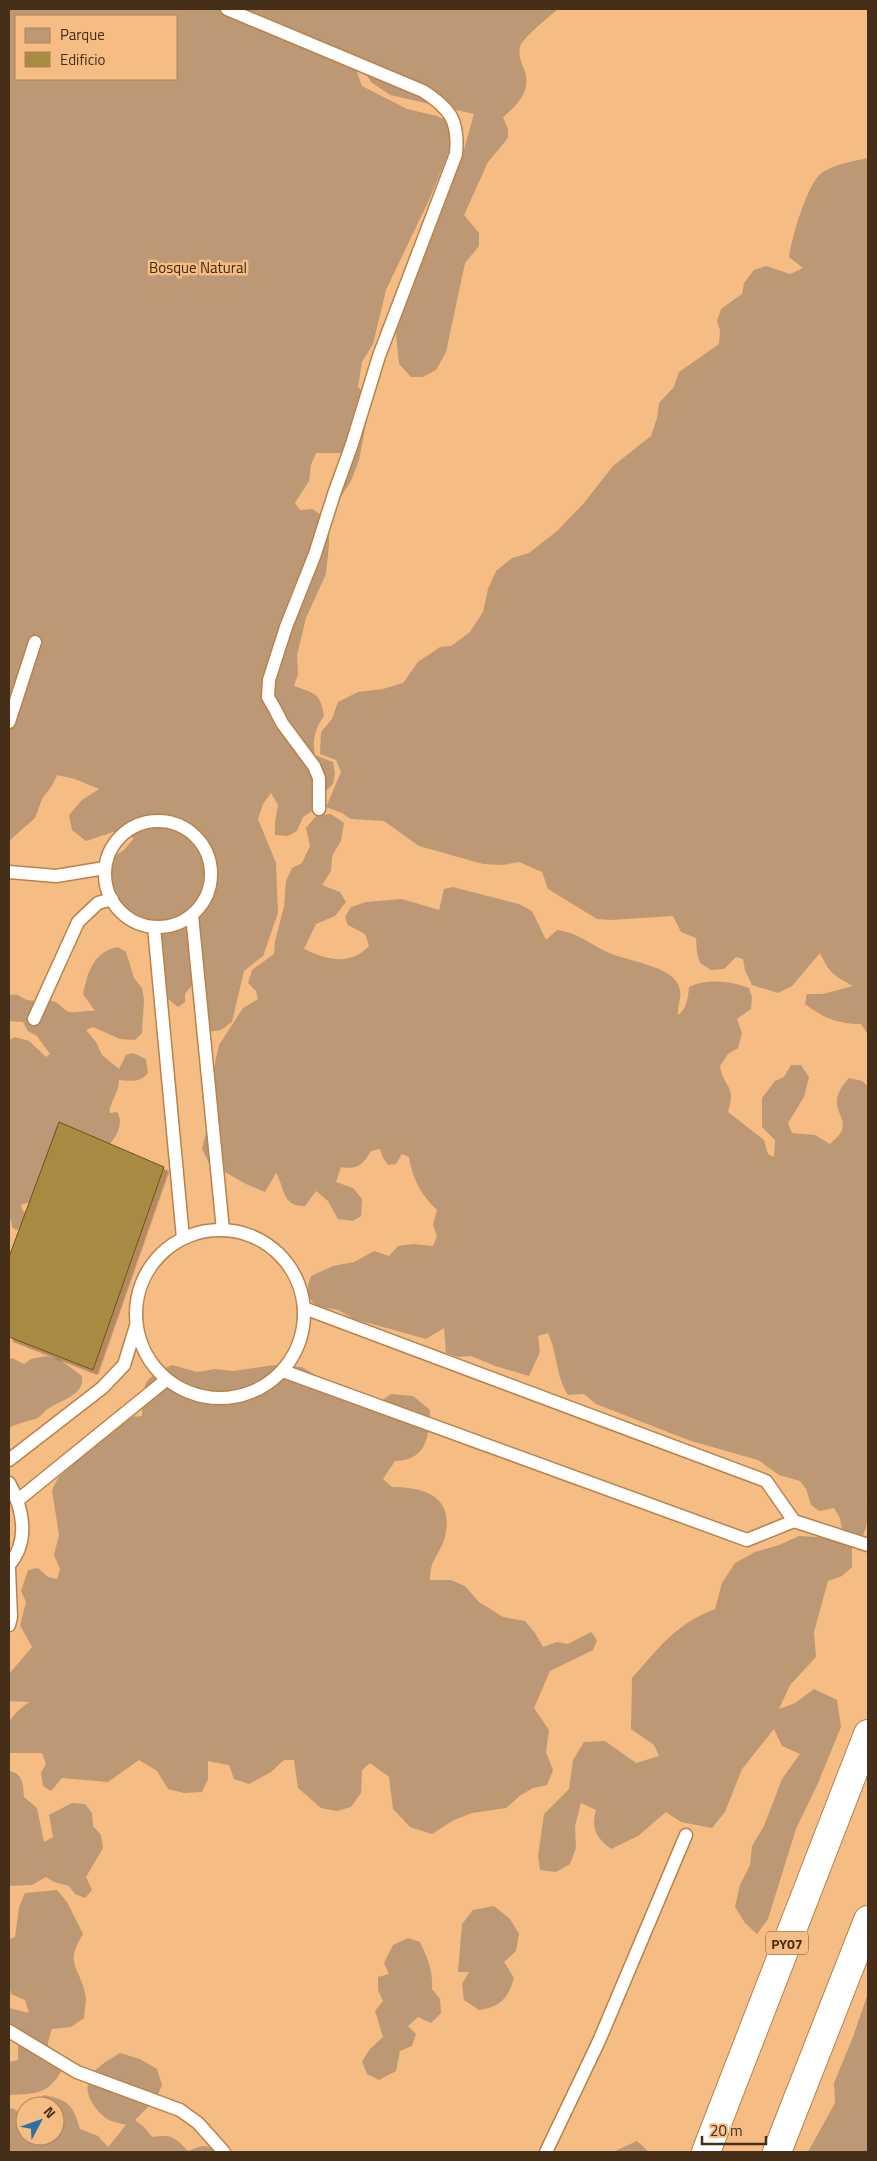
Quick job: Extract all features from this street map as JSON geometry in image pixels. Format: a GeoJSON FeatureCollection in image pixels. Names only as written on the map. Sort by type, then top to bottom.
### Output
{"type":"FeatureCollection","features":[{"type":"Feature","properties":{"kind":"highway","name":"PY07"},"geometry":{"type":"LineString","coordinates":[[706,2152],[868,1734]]}},
{"type":"Feature","properties":{"kind":"highway"},"geometry":{"type":"LineString","coordinates":[[778,2152],[868,1920]]}},
{"type":"Feature","properties":{"kind":"lane"},"geometry":{"type":"LineString","coordinates":[[228,9],[424,91],[439,101],[453,120],[458,134],[456,154],[380,356],[315,554],[286,627],[270,680],[268,697],[282,723],[314,766],[319,778],[319,810]]}},
{"type":"Feature","properties":{"kind":"lane"},"geometry":{"type":"LineString","coordinates":[[9,722],[35,642]]}},
{"type":"Feature","properties":{"kind":"lane"},"geometry":{"type":"LineString","coordinates":[[150,821],[167,821],[183,827],[197,838],[207,852],[211,869],[210,886],[204,902],[192,916],[174,925],[154,927],[130,919],[119,910],[112,900],[106,884],[106,868],[110,852],[120,837],[133,827],[150,821]]}},
{"type":"Feature","properties":{"kind":"lane"},"geometry":{"type":"LineString","coordinates":[[9,872],[56,876],[106,868]]}},
{"type":"Feature","properties":{"kind":"lane"},"geometry":{"type":"LineString","coordinates":[[34,1019],[78,922],[98,903],[112,900]]}},
{"type":"Feature","properties":{"kind":"lane"},"geometry":{"type":"LineString","coordinates":[[192,916],[223,1230]]}},
{"type":"Feature","properties":{"kind":"lane"},"geometry":{"type":"LineString","coordinates":[[154,927],[182,1238]]}},
{"type":"Feature","properties":{"kind":"lane"},"geometry":{"type":"LineString","coordinates":[[9,1460],[102,1388],[124,1365],[136,1326],[136,1300],[145,1274],[161,1253],[182,1238],[202,1231],[223,1230],[248,1234],[269,1246],[287,1263],[299,1284],[304,1308],[302,1331],[295,1352],[283,1371],[263,1387],[239,1397],[213,1398],[188,1393],[166,1380],[146,1356],[136,1326]]}},
{"type":"Feature","properties":{"kind":"lane"},"geometry":{"type":"LineString","coordinates":[[304,1308],[766,1481],[794,1521],[868,1545]]}},
{"type":"Feature","properties":{"kind":"lane"},"geometry":{"type":"LineString","coordinates":[[283,1371],[746,1540],[794,1521]]}},
{"type":"Feature","properties":{"kind":"lane"},"geometry":{"type":"LineString","coordinates":[[18,1500],[166,1380]]}},
{"type":"Feature","properties":{"kind":"lane"},"geometry":{"type":"LineString","coordinates":[[9,1483],[18,1500],[23,1520],[21,1541],[9,1567],[11,1617],[9,1625]]}},
{"type":"Feature","properties":{"kind":"lane"},"geometry":{"type":"LineString","coordinates":[[546,2152],[599,2041],[686,1835]]}},
{"type":"Feature","properties":{"kind":"lane"},"geometry":{"type":"LineString","coordinates":[[9,2031],[76,2072],[180,2110],[198,2123],[224,2152]]}},
{"type":"Feature","properties":{"kind":"green space","name":"Bosque Natural"},"geometry":{"type":"Polygon","coordinates":[[[9,9],[558,9],[531,32],[520,47],[520,57],[526,79],[522,98],[503,117],[508,129],[508,138],[488,162],[464,215],[479,233],[479,246],[465,263],[446,352],[436,370],[423,377],[411,377],[399,364],[395,322],[461,160],[474,114],[390,95],[371,82],[365,72],[357,72],[362,86],[407,109],[437,116],[455,125],[456,135],[429,200],[386,290],[373,344],[362,362],[358,387],[370,405],[359,460],[351,481],[335,506],[346,453],[316,453],[311,465],[309,481],[295,503],[300,510],[313,509],[326,519],[329,530],[326,574],[306,618],[297,655],[298,674],[294,686],[315,695],[321,703],[324,716],[315,734],[315,755],[333,762],[335,773],[333,784],[324,793],[317,808],[303,817],[297,831],[288,836],[275,835],[278,805],[271,793],[263,804],[258,819],[276,863],[278,913],[263,956],[244,971],[232,1022],[221,1030],[208,1032],[195,999],[192,985],[185,994],[185,1002],[178,1007],[167,998],[161,927],[141,924],[126,916],[109,898],[101,886],[98,880],[104,863],[124,850],[134,838],[113,832],[86,841],[72,830],[69,815],[82,800],[99,789],[75,779],[57,775],[42,799],[35,818],[9,841],[9,9]]]}},
{"type":"Feature","properties":{"kind":"green space"},"geometry":{"type":"Polygon","coordinates":[[[868,158],[868,1035],[861,1024],[845,1023],[831,1019],[805,1004],[807,994],[823,994],[853,986],[833,973],[820,953],[792,986],[778,993],[752,985],[745,970],[743,959],[736,957],[724,969],[711,970],[700,963],[696,938],[681,932],[673,916],[611,920],[597,919],[548,889],[542,872],[519,862],[503,865],[483,864],[419,846],[384,821],[351,819],[342,813],[326,807],[341,772],[336,760],[320,754],[321,732],[332,719],[338,702],[358,692],[383,689],[403,683],[418,662],[440,647],[451,646],[470,632],[483,612],[488,589],[496,571],[512,558],[529,553],[557,531],[584,503],[613,466],[651,436],[657,418],[659,403],[674,387],[679,372],[719,344],[720,330],[717,321],[721,309],[742,294],[744,283],[754,270],[766,266],[790,274],[803,268],[789,257],[801,211],[817,177],[834,167],[868,158]]]}},
{"type":"Feature","properties":{"kind":"green space"},"geometry":{"type":"Polygon","coordinates":[[[331,814],[344,823],[341,841],[332,856],[331,871],[322,885],[340,892],[346,902],[335,916],[316,924],[304,949],[330,958],[346,959],[354,956],[369,946],[365,934],[348,925],[345,917],[351,907],[366,902],[402,899],[439,910],[444,889],[453,887],[519,904],[532,911],[546,940],[557,930],[564,931],[609,953],[664,971],[679,986],[678,1015],[685,1006],[689,987],[696,984],[719,981],[749,988],[752,997],[751,1009],[737,1019],[742,1033],[738,1048],[728,1054],[720,1066],[731,1096],[728,1112],[764,1140],[768,1154],[774,1157],[775,1140],[762,1127],[762,1098],[775,1081],[784,1077],[791,1065],[801,1065],[809,1077],[804,1097],[788,1123],[792,1133],[815,1135],[830,1144],[840,1134],[843,1126],[837,1103],[841,1088],[849,1078],[862,1081],[868,1086],[868,1491],[867,1522],[863,1535],[854,1538],[842,1531],[840,1518],[834,1508],[819,1511],[811,1505],[806,1489],[800,1481],[779,1475],[758,1460],[691,1441],[596,1404],[584,1394],[568,1395],[561,1379],[548,1333],[538,1336],[540,1352],[529,1376],[495,1366],[471,1356],[458,1357],[446,1353],[444,1328],[426,1339],[354,1319],[338,1310],[316,1306],[308,1292],[311,1276],[333,1266],[354,1262],[374,1251],[389,1256],[398,1246],[413,1244],[433,1246],[437,1236],[433,1225],[437,1210],[418,1186],[412,1172],[409,1157],[402,1154],[396,1164],[388,1165],[380,1149],[371,1151],[362,1163],[355,1167],[341,1167],[336,1182],[353,1188],[362,1199],[361,1216],[353,1221],[338,1219],[328,1201],[316,1191],[305,1206],[292,1203],[285,1196],[276,1173],[265,1192],[246,1184],[209,1163],[202,1149],[214,1098],[213,1072],[219,1045],[243,1008],[258,999],[256,991],[248,983],[252,970],[274,954],[275,941],[284,907],[286,881],[292,868],[302,863],[310,846],[306,828],[317,815],[331,814]]]}},
{"type":"Feature","properties":{"kind":"green space"},"geometry":{"type":"Polygon","coordinates":[[[118,947],[126,952],[134,978],[142,988],[144,999],[142,1033],[135,1040],[120,1039],[93,1027],[86,1030],[96,1042],[102,1055],[119,1069],[126,1055],[133,1053],[146,1059],[148,1073],[138,1080],[119,1080],[110,1110],[110,1113],[117,1112],[120,1122],[113,1140],[107,1148],[36,1200],[21,1205],[23,1211],[28,1214],[25,1226],[16,1230],[12,1227],[11,1220],[9,1221],[9,1040],[15,1037],[29,1041],[46,1057],[50,1054],[37,1036],[28,1031],[23,1022],[9,1021],[9,995],[18,995],[27,1000],[52,1001],[69,1012],[95,1011],[83,994],[87,978],[97,958],[103,953],[118,947]]]}},
{"type":"Feature","properties":{"kind":"green space"},"geometry":{"type":"Polygon","coordinates":[[[46,1356],[59,1359],[82,1376],[80,1388],[76,1393],[46,1410],[37,1418],[9,1428],[9,1360],[12,1358],[24,1364],[31,1359],[46,1356]]]}},
{"type":"Feature","properties":{"kind":"green space"},"geometry":{"type":"Polygon","coordinates":[[[172,1365],[197,1372],[215,1369],[233,1371],[274,1365],[302,1367],[363,1404],[380,1402],[391,1394],[413,1396],[430,1410],[427,1438],[420,1452],[406,1460],[395,1461],[383,1479],[392,1487],[427,1493],[436,1498],[442,1505],[446,1514],[447,1526],[442,1546],[431,1568],[430,1580],[451,1580],[465,1586],[479,1602],[503,1617],[525,1621],[543,1647],[557,1642],[568,1644],[591,1632],[597,1640],[593,1650],[550,1671],[534,1708],[549,1730],[546,1752],[553,1770],[547,1785],[533,1788],[521,1795],[506,1808],[472,1813],[454,1820],[432,1834],[410,1827],[393,1809],[389,1777],[370,1763],[362,1770],[361,1793],[351,1807],[337,1811],[321,1808],[298,1788],[294,1760],[284,1760],[271,1772],[249,1784],[234,1779],[229,1765],[208,1761],[208,1779],[202,1792],[184,1793],[168,1789],[157,1771],[139,1760],[108,1782],[62,1778],[51,1791],[43,1786],[41,1773],[46,1764],[42,1753],[9,1753],[9,1723],[15,1714],[29,1702],[9,1701],[9,1674],[32,1647],[20,1625],[26,1602],[21,1591],[28,1570],[38,1568],[48,1577],[57,1579],[60,1569],[54,1555],[59,1535],[52,1490],[58,1478],[86,1452],[88,1441],[98,1427],[113,1420],[142,1416],[146,1383],[155,1374],[172,1365]]]}},
{"type":"Feature","properties":{"kind":"green space"},"geometry":{"type":"Polygon","coordinates":[[[839,1533],[852,1547],[852,1567],[842,1576],[828,1581],[814,1632],[816,1657],[790,1685],[779,1709],[795,1703],[814,1689],[837,1700],[841,1727],[818,1783],[796,1829],[768,1919],[757,1934],[745,1923],[735,1907],[740,1885],[750,1865],[752,1846],[764,1826],[782,1779],[800,1754],[782,1746],[774,1729],[742,1769],[725,1812],[712,1828],[681,1822],[666,1812],[638,1836],[611,1849],[596,1832],[594,1822],[596,1810],[581,1803],[575,1826],[576,1848],[570,1864],[556,1872],[540,1870],[538,1856],[544,1814],[569,1789],[573,1760],[584,1742],[605,1741],[636,1763],[659,1756],[654,1745],[631,1729],[632,1678],[651,1656],[678,1629],[715,1609],[722,1583],[735,1563],[755,1552],[779,1545],[799,1536],[816,1537],[839,1533]]]}},
{"type":"Feature","properties":{"kind":"green space"},"geometry":{"type":"Polygon","coordinates":[[[9,1771],[14,1772],[20,1777],[23,1784],[24,1797],[37,1808],[44,1842],[53,1837],[49,1815],[72,1803],[85,1804],[92,1813],[93,1826],[101,1835],[103,1848],[86,1877],[92,1890],[85,1898],[75,1894],[69,1886],[54,1882],[46,1877],[32,1885],[9,1886],[9,1771]]]}},
{"type":"Feature","properties":{"kind":"green space"},"geometry":{"type":"Polygon","coordinates":[[[57,1890],[67,1902],[83,1934],[74,1953],[74,1960],[86,1998],[84,2018],[71,2027],[52,2029],[48,2047],[53,2060],[62,2070],[51,2085],[40,2092],[9,2095],[9,2062],[18,2060],[18,2044],[9,2033],[9,2008],[29,2013],[25,2000],[11,1994],[9,1982],[9,1939],[15,1937],[19,1907],[25,1893],[57,1890]]]}},
{"type":"Feature","properties":{"kind":"green space"},"geometry":{"type":"Polygon","coordinates":[[[494,1906],[510,1919],[519,1934],[516,1951],[504,1962],[514,1978],[506,1997],[502,2001],[492,2007],[479,2010],[464,2000],[462,1984],[469,1972],[458,1972],[462,1924],[473,1910],[494,1906]]]}},
{"type":"Feature","properties":{"kind":"green space"},"geometry":{"type":"Polygon","coordinates":[[[408,1938],[420,1942],[431,1970],[432,1989],[440,1999],[441,2013],[431,2023],[418,2017],[408,2026],[416,2034],[412,2046],[400,2051],[396,2071],[379,2080],[367,2074],[362,2061],[370,2049],[383,2037],[375,2011],[383,2001],[378,1990],[378,1977],[389,1974],[384,1963],[393,1945],[408,1938]]]}},
{"type":"Feature","properties":{"kind":"green space"},"geometry":{"type":"Polygon","coordinates":[[[868,1993],[868,2152],[808,2152],[835,2103],[834,2083],[853,2037],[868,1993]]]}},
{"type":"Feature","properties":{"kind":"green space"},"geometry":{"type":"Polygon","coordinates":[[[120,2053],[140,2059],[157,2069],[162,2085],[156,2099],[135,2120],[152,2137],[169,2136],[180,2142],[188,2151],[204,2146],[220,2152],[9,2152],[9,2109],[13,2108],[15,2110],[15,2146],[65,2146],[65,2102],[75,2114],[80,2129],[98,2136],[108,2147],[126,2125],[109,2120],[98,2111],[91,2101],[88,2084],[96,2070],[120,2053]]]}},
{"type":"Feature","properties":{"kind":"green space"},"geometry":{"type":"Polygon","coordinates":[[[637,2141],[649,2152],[616,2152],[617,2150],[637,2141]]]}},
{"type":"Feature","properties":{"kind":"building"},"geometry":{"type":"Polygon","coordinates":[[[59,1122],[164,1167],[93,1370],[9,1337],[9,1257],[59,1122]]]}}]}
